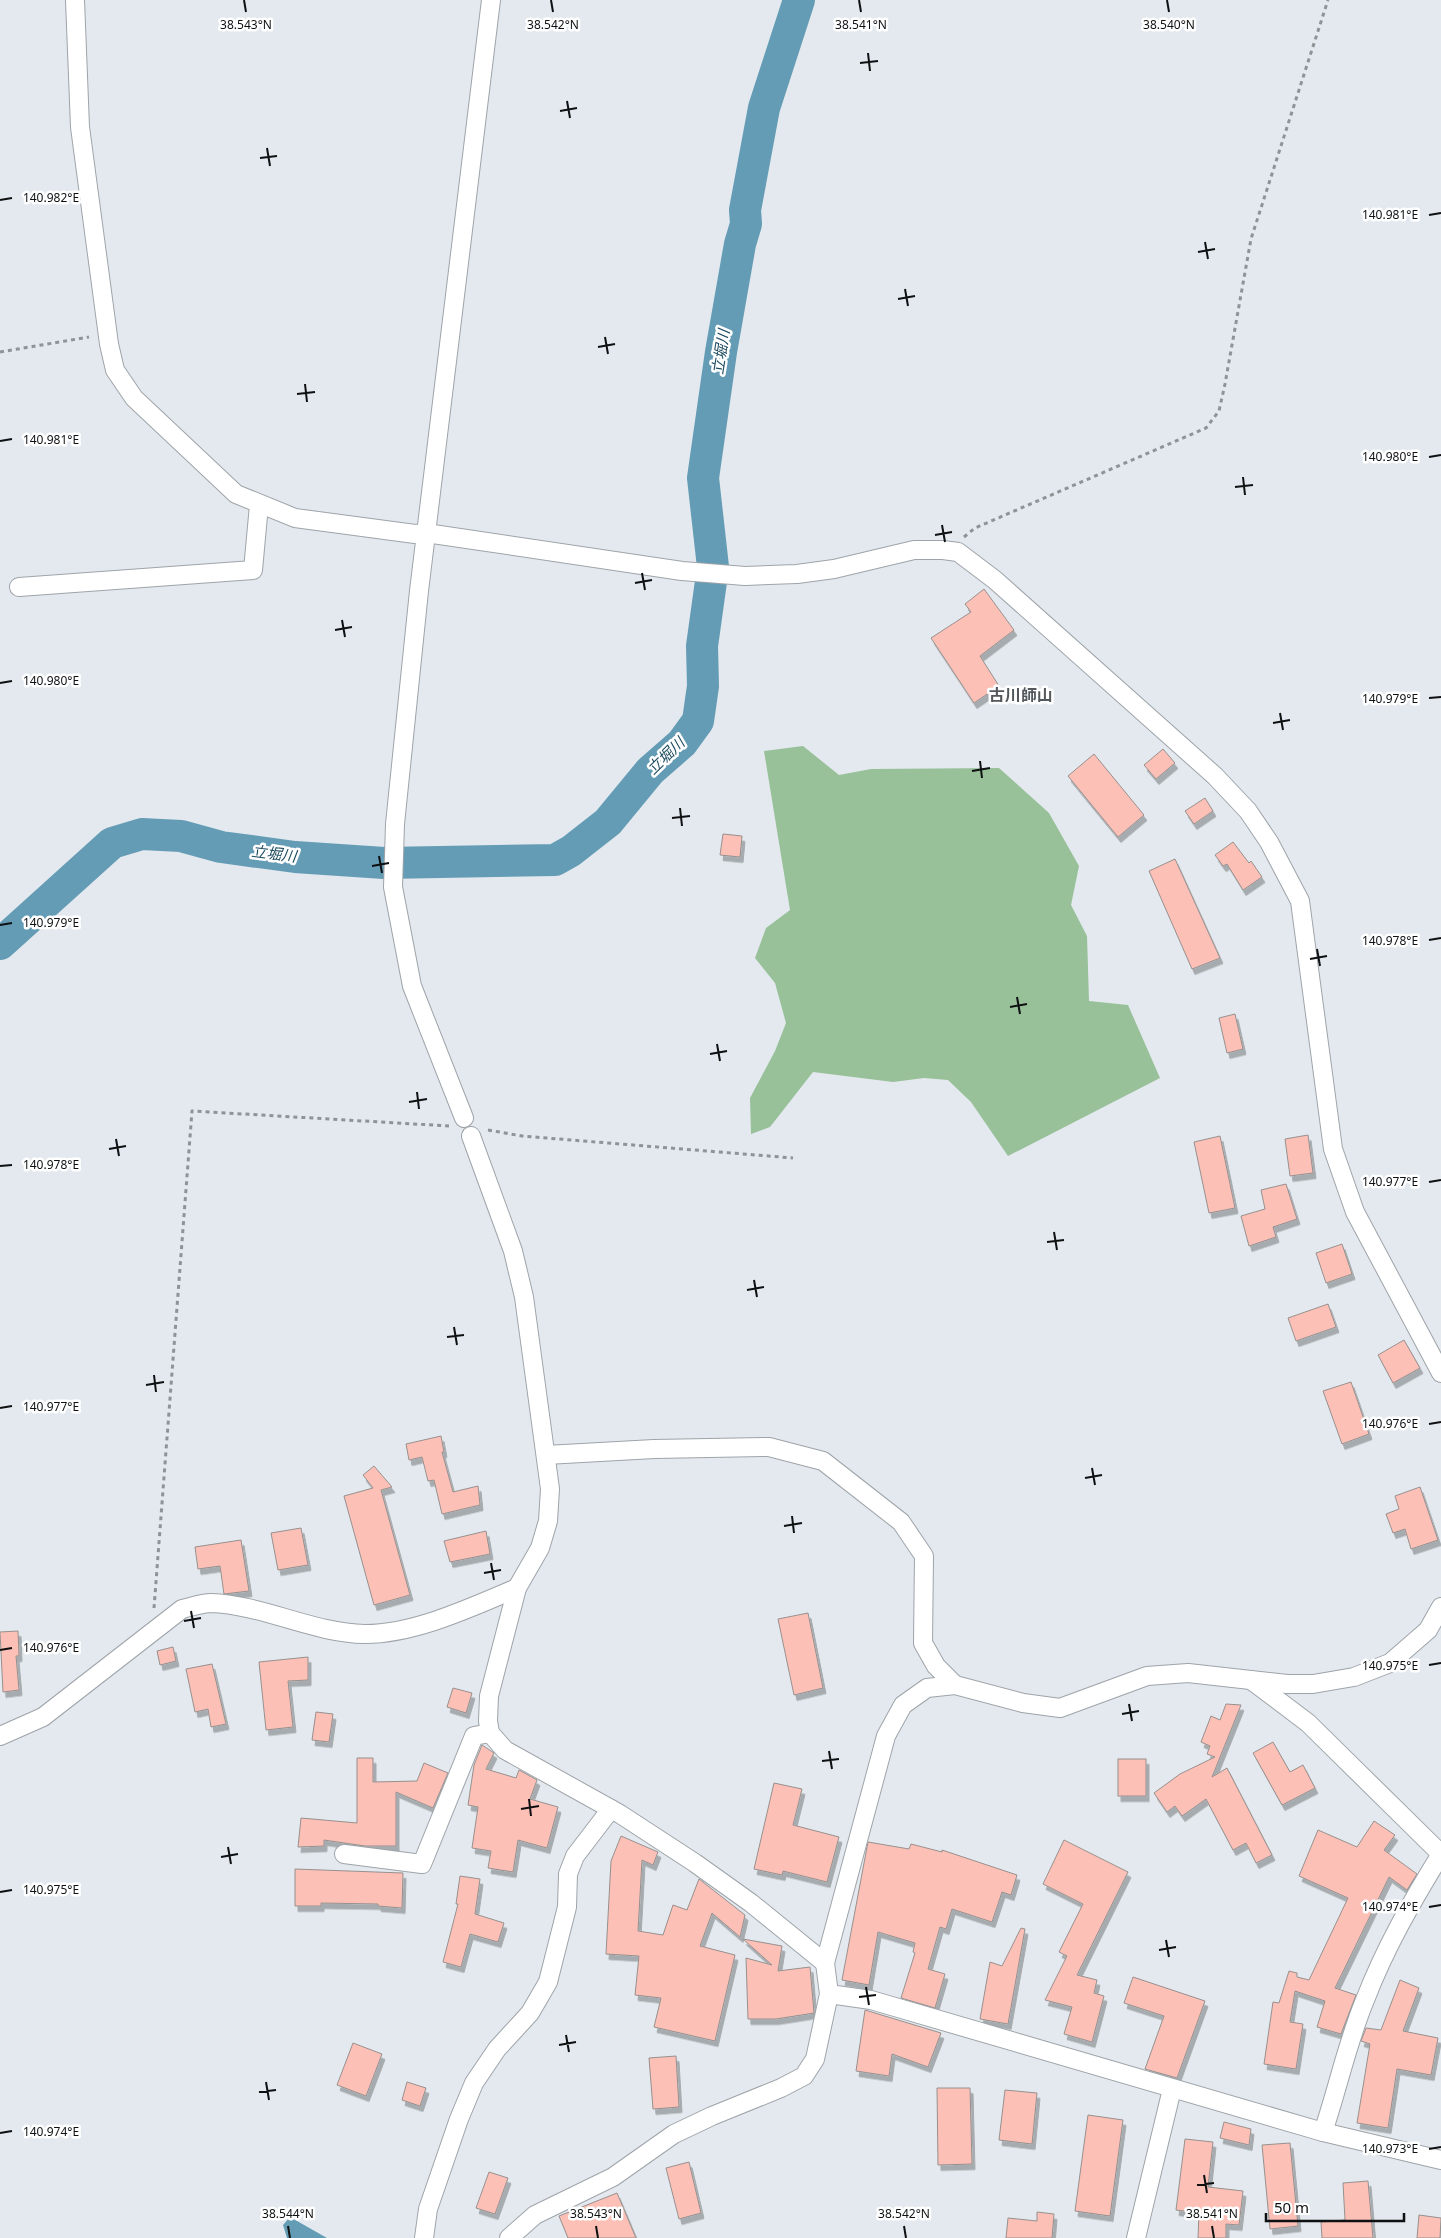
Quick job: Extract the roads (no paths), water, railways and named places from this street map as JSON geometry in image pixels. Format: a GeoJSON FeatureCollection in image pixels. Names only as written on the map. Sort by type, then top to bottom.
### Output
{"type":"FeatureCollection","features":[{"type":"Feature","properties":{"kind":"street"},"geometry":{"type":"LineString","coordinates":[[75,0],[80,127],[109,344],[115,370],[134,398],[236,494],[295,518],[414,534],[426,533],[682,571],[746,576],[834,569],[914,550],[958,552],[995,580],[1215,776],[1248,811],[1274,849],[1300,901],[1333,1149],[1355,1212],[1441,1374]]}},
{"type":"Feature","properties":{"kind":"street"},"geometry":{"type":"LineString","coordinates":[[457,1122],[412,986],[393,887],[395,824],[426,533],[491,0]]}},
{"type":"Feature","properties":{"kind":"street"},"geometry":{"type":"LineString","coordinates":[[18,587],[253,570],[259,504]]}},
{"type":"Feature","properties":{"kind":"street"},"geometry":{"type":"LineString","coordinates":[[475,1133],[513,1251],[524,1297],[550,1489],[548,1521],[540,1548],[517,1588],[489,1696],[488,1721],[490,1734],[505,1750],[611,1809],[694,1863],[751,1903],[825,1964]]}},
{"type":"Feature","properties":{"kind":"street"},"geometry":{"type":"LineString","coordinates":[[546,1455],[654,1449],[769,1447],[824,1461],[901,1522],[924,1556],[923,1643],[936,1666],[955,1685]]}},
{"type":"Feature","properties":{"kind":"street"},"geometry":{"type":"LineString","coordinates":[[0,1736],[43,1717],[182,1609],[210,1603],[244,1607],[308,1626],[365,1634],[408,1628],[455,1614],[517,1588]]}},
{"type":"Feature","properties":{"kind":"street"},"geometry":{"type":"LineString","coordinates":[[509,2238],[535,2215],[614,2177],[674,2134],[712,2116],[781,2088],[804,2076],[815,2059],[829,1994],[825,1964],[886,1736],[904,1706],[926,1688],[955,1685],[1023,1704],[1060,1708],[1147,1676],[1188,1672],[1287,1684],[1313,1684],[1354,1677],[1390,1663],[1428,1630],[1441,1607]]}},
{"type":"Feature","properties":{"kind":"street"},"geometry":{"type":"LineString","coordinates":[[1251,1680],[1308,1723],[1441,1854],[1394,1933],[1364,2000],[1342,2063],[1323,2132]]}},
{"type":"Feature","properties":{"kind":"street"},"geometry":{"type":"LineString","coordinates":[[344,1854],[422,1864],[474,1736],[490,1734]]}},
{"type":"Feature","properties":{"kind":"street"},"geometry":{"type":"LineString","coordinates":[[424,2238],[428,2210],[470,2092],[497,2049],[530,2013],[548,1982],[558,1950],[567,1907],[568,1874],[571,1865],[575,1856],[611,1809]]}},
{"type":"Feature","properties":{"kind":"street"},"geometry":{"type":"LineString","coordinates":[[829,1994],[871,2000],[1323,2132],[1441,2160]]}},
{"type":"Feature","properties":{"kind":"street"},"geometry":{"type":"LineString","coordinates":[[1136,2238],[1172,2089]]}},
{"type":"Feature","properties":{"kind":"water"},"geometry":{"type":"Polygon","coordinates":[[[290,2217],[327,2238],[287,2238],[283,2225],[290,2217]]]}},
{"type":"Feature","properties":{"kind":"waterway","name":"立堀川"},"geometry":{"type":"LineString","coordinates":[[0,944],[112,843],[142,834],[181,836],[221,847],[295,857],[384,863],[555,860],[571,851],[608,822],[650,771],[682,743],[698,721],[703,686],[702,646],[713,567],[703,478],[721,352],[740,244],[746,224],[745,210],[764,108],[799,0]]}},
{"type":"Feature","properties":{"kind":"district","name":"古川師山"},"geometry":{"type":"Point","coordinates":[1021,695]}}]}
